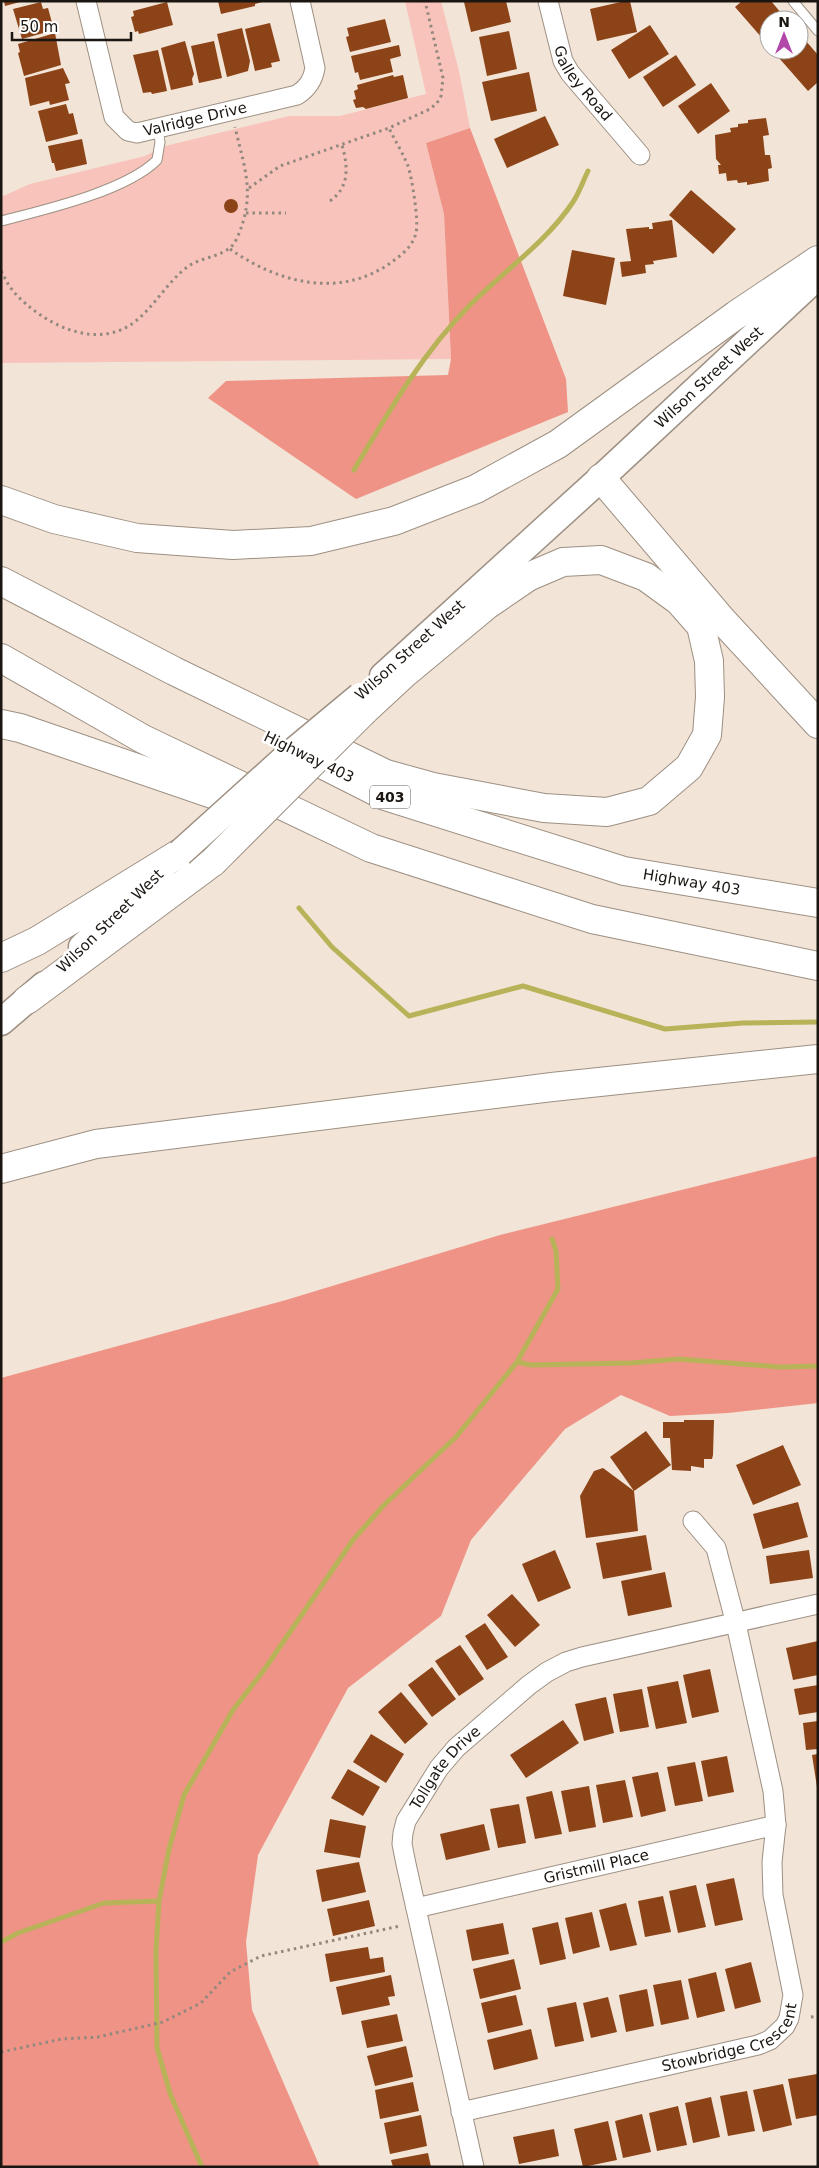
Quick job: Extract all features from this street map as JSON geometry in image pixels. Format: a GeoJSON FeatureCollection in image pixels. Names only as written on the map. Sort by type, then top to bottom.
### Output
{"type":"FeatureCollection","features":[{"type":"Feature","properties":{"kind":"highway"},"geometry":{"type":"LineString","coordinates":[[1,500],[54,519],[137,538],[233,545],[311,541],[394,520],[476,489],[558,444],[736,315],[818,260]]}},
{"type":"Feature","properties":{"kind":"highway"},"geometry":{"type":"LineString","coordinates":[[601,478],[723,621],[818,724]]}},
{"type":"Feature","properties":{"kind":"highway"},"geometry":{"type":"LineString","coordinates":[[1,581],[174,671],[386,774],[433,787],[544,808],[607,812],[649,801],[689,767],[707,735],[710,697],[709,661],[701,626],[679,602],[646,577],[601,560],[563,562],[528,577],[487,605],[404,674],[362,704],[213,862],[28,1000]]}},
{"type":"Feature","properties":{"kind":"highway","name":"Highway 403"},"geometry":{"type":"LineString","coordinates":[[1,587],[180,693],[386,796],[624,872],[818,903]]}},
{"type":"Feature","properties":{"kind":"highway"},"geometry":{"type":"LineString","coordinates":[[1,658],[143,739],[371,848]]}},
{"type":"Feature","properties":{"kind":"highway"},"geometry":{"type":"LineString","coordinates":[[1,724],[20,728],[371,848],[592,920],[818,966]]}},
{"type":"Feature","properties":{"kind":"highway"},"geometry":{"type":"LineString","coordinates":[[1,958],[36,941],[180,853]]}},
{"type":"Feature","properties":{"kind":"highway"},"geometry":{"type":"LineString","coordinates":[[1,1169],[96,1144],[552,1087],[818,1059]]}},
{"type":"Feature","properties":{"kind":"main road","name":"Wilson Street West"},"geometry":{"type":"LineString","coordinates":[[1,1022],[28,1000],[180,853],[283,760],[362,704],[818,276]]}},
{"type":"Feature","properties":{"kind":"street","name":"Valridge Drive"},"geometry":{"type":"LineString","coordinates":[[86,1],[114,117],[128,131],[137,133],[297,95],[304,90],[314,77],[315,68],[300,1]]}},
{"type":"Feature","properties":{"kind":"street","name":"Galley Road"},"geometry":{"type":"LineString","coordinates":[[548,1],[563,61],[570,73],[640,155]]}},
{"type":"Feature","properties":{"kind":"street","name":"Stowbridge Crescent"},"geometry":{"type":"LineString","coordinates":[[462,2112],[758,2045],[770,2040],[789,2018],[793,1996],[773,1895],[772,1862],[776,1825],[773,1791],[736,1624],[716,1548],[693,1521]]}},
{"type":"Feature","properties":{"kind":"street","name":"Tollgate Drive"},"geometry":{"type":"LineString","coordinates":[[474,2167],[402,1844],[406,1821],[439,1768],[456,1748],[529,1685],[566,1662],[818,1604]]}},
{"type":"Feature","properties":{"kind":"street","name":"Gristmill Place"},"geometry":{"type":"LineString","coordinates":[[416,1908],[776,1825]]}},
{"type":"Feature","properties":{"kind":"lane"},"geometry":{"type":"LineString","coordinates":[[793,1],[818,31]]}},
{"type":"Feature","properties":{"kind":"lane"},"geometry":{"type":"LineString","coordinates":[[1,221],[58,206],[108,188],[134,176],[157,160],[160,142],[158,129]]}},
{"type":"Feature","properties":{"kind":"path"},"geometry":{"type":"LineString","coordinates":[[248,189],[280,166],[389,128],[430,109],[441,96],[443,78],[425,1]]}},
{"type":"Feature","properties":{"kind":"path"},"geometry":{"type":"LineString","coordinates":[[1,271],[13,290],[33,310],[52,323],[73,331],[94,335],[110,334],[125,329],[138,320],[174,278],[191,264],[230,249],[238,237],[246,213],[248,189],[235,127]]}},
{"type":"Feature","properties":{"kind":"path"},"geometry":{"type":"LineString","coordinates":[[230,249],[253,264],[279,275],[312,284],[347,282],[376,273],[401,256],[410,246],[416,233],[417,219],[408,167],[389,128]]}},
{"type":"Feature","properties":{"kind":"path"},"geometry":{"type":"LineString","coordinates":[[330,201],[345,183],[347,161],[342,145]]}},
{"type":"Feature","properties":{"kind":"path"},"geometry":{"type":"LineString","coordinates":[[246,213],[286,213]]}},
{"type":"Feature","properties":{"kind":"path"},"geometry":{"type":"LineString","coordinates":[[1,2052],[62,2040],[98,2037],[164,2022],[201,2003],[230,1972],[262,1956],[400,1926]]}},
{"type":"Feature","properties":{"kind":"path"},"geometry":{"type":"LineString","coordinates":[[811,2017],[818,2016]]}},
{"type":"Feature","properties":{"kind":"shaded area"},"geometry":{"type":"Polygon","coordinates":[[[405,1],[441,1],[459,71],[470,128],[426,143],[444,214],[451,359],[1,363],[1,197],[30,184],[145,156],[165,146],[289,116],[340,116],[426,94],[405,1]]]}},
{"type":"Feature","properties":{"kind":"shaded area"},"geometry":{"type":"Polygon","coordinates":[[[470,128],[566,379],[568,412],[356,499],[208,398],[226,381],[448,375],[451,359],[444,214],[426,143],[470,128]]]}},
{"type":"Feature","properties":{"kind":"shaded area"},"geometry":{"type":"Polygon","coordinates":[[[818,1156],[818,1403],[728,1413],[670,1416],[621,1395],[565,1429],[471,1540],[441,1616],[348,1688],[258,1855],[246,1942],[252,2010],[320,2167],[1,2167],[1,1378],[286,1300],[500,1235],[818,1156]]]}},
{"type":"Feature","properties":{"kind":"building"},"geometry":{"type":"Polygon","coordinates":[[[4,1],[20,1],[20,2],[5,6],[4,1]]]}},
{"type":"Feature","properties":{"kind":"building"},"geometry":{"type":"Polygon","coordinates":[[[218,1],[262,2],[255,4],[255,6],[221,14],[218,1]]]}},
{"type":"Feature","properties":{"kind":"building"},"geometry":{"type":"Polygon","coordinates":[[[506,1],[511,22],[471,32],[464,2],[506,1]]]}},
{"type":"Feature","properties":{"kind":"building"},"geometry":{"type":"Polygon","coordinates":[[[630,1],[637,32],[597,41],[590,9],[630,1]]]}},
{"type":"Feature","properties":{"kind":"building"},"geometry":{"type":"Polygon","coordinates":[[[742,1],[771,1],[779,10],[759,10],[759,35],[735,7],[742,1]]]}},
{"type":"Feature","properties":{"kind":"building"},"geometry":{"type":"Polygon","coordinates":[[[41,2],[43,9],[48,8],[54,30],[22,39],[13,9],[41,2]]]}},
{"type":"Feature","properties":{"kind":"building"},"geometry":{"type":"Polygon","coordinates":[[[167,2],[173,25],[139,34],[138,31],[135,32],[131,17],[134,16],[133,11],[167,2]]]}},
{"type":"Feature","properties":{"kind":"building"},"geometry":{"type":"Polygon","coordinates":[[[385,19],[391,42],[350,52],[346,37],[349,36],[347,28],[385,19]]]}},
{"type":"Feature","properties":{"kind":"building"},"geometry":{"type":"Polygon","coordinates":[[[270,23],[280,61],[271,63],[272,67],[255,71],[245,29],[270,23]]]}},
{"type":"Feature","properties":{"kind":"building"},"geometry":{"type":"Polygon","coordinates":[[[650,25],[669,54],[629,79],[611,50],[650,25]]]}},
{"type":"Feature","properties":{"kind":"building"},"geometry":{"type":"Polygon","coordinates":[[[242,28],[250,61],[248,71],[227,77],[217,34],[242,28]]]}},
{"type":"Feature","properties":{"kind":"building"},"geometry":{"type":"Polygon","coordinates":[[[509,31],[517,69],[487,76],[479,37],[509,31]]]}},
{"type":"Feature","properties":{"kind":"building"},"geometry":{"type":"Polygon","coordinates":[[[55,33],[61,65],[24,76],[18,53],[20,52],[18,44],[55,33]]]}},
{"type":"Feature","properties":{"kind":"building"},"geometry":{"type":"Polygon","coordinates":[[[185,41],[194,74],[192,79],[193,85],[171,90],[161,48],[185,41]]]}},
{"type":"Feature","properties":{"kind":"building"},"geometry":{"type":"Polygon","coordinates":[[[214,41],[222,78],[199,83],[191,46],[214,41]]]}},
{"type":"Feature","properties":{"kind":"building"},"geometry":{"type":"Polygon","coordinates":[[[399,45],[401,56],[390,59],[393,72],[360,80],[358,72],[355,73],[351,56],[399,45]]]}},
{"type":"Feature","properties":{"kind":"building"},"geometry":{"type":"Polygon","coordinates":[[[809,45],[818,55],[818,82],[808,91],[781,60],[809,60],[809,45]]]}},
{"type":"Feature","properties":{"kind":"building"},"geometry":{"type":"Polygon","coordinates":[[[158,50],[167,91],[152,94],[151,92],[143,93],[133,55],[158,50]]]}},
{"type":"Feature","properties":{"kind":"building"},"geometry":{"type":"Polygon","coordinates":[[[676,55],[696,85],[663,107],[643,77],[676,55]]]}},
{"type":"Feature","properties":{"kind":"building"},"geometry":{"type":"Polygon","coordinates":[[[63,68],[70,83],[65,84],[69,100],[50,105],[49,101],[30,106],[25,78],[63,68]]]}},
{"type":"Feature","properties":{"kind":"building"},"geometry":{"type":"Polygon","coordinates":[[[529,72],[537,111],[491,121],[482,82],[529,72]]]}},
{"type":"Feature","properties":{"kind":"building"},"geometry":{"type":"Polygon","coordinates":[[[393,75],[394,77],[403,75],[408,98],[366,109],[363,107],[356,108],[353,100],[356,99],[354,91],[358,89],[357,85],[393,75]]]}},
{"type":"Feature","properties":{"kind":"building"},"geometry":{"type":"Polygon","coordinates":[[[711,83],[730,111],[698,134],[678,106],[711,83]]]}},
{"type":"Feature","properties":{"kind":"building"},"geometry":{"type":"Polygon","coordinates":[[[66,104],[69,114],[73,113],[78,134],[46,142],[38,111],[66,104]]]}},
{"type":"Feature","properties":{"kind":"building"},"geometry":{"type":"Polygon","coordinates":[[[545,116],[559,145],[507,168],[494,139],[545,116]]]}},
{"type":"Feature","properties":{"kind":"building"},"geometry":{"type":"Polygon","coordinates":[[[766,118],[769,135],[763,136],[765,155],[770,155],[772,168],[768,169],[769,181],[747,185],[747,182],[738,183],[737,180],[727,181],[726,173],[719,174],[718,165],[721,165],[716,159],[715,135],[731,132],[730,128],[738,127],[738,124],[748,123],[748,120],[766,118]]]}},
{"type":"Feature","properties":{"kind":"building"},"geometry":{"type":"Polygon","coordinates":[[[82,139],[87,164],[56,171],[48,146],[82,139]]]}},
{"type":"Feature","properties":{"kind":"building"},"geometry":{"type":"Polygon","coordinates":[[[691,190],[736,229],[713,254],[669,215],[691,190]]]}},
{"type":"Feature","properties":{"kind":"building"},"geometry":{"type":"Polygon","coordinates":[[[231,199],[236,201],[238,206],[236,211],[231,213],[226,211],[224,206],[226,201],[231,199]]]}},
{"type":"Feature","properties":{"kind":"building"},"geometry":{"type":"Polygon","coordinates":[[[672,220],[677,257],[653,261],[654,264],[645,265],[646,273],[622,277],[620,262],[631,261],[626,229],[649,227],[649,229],[653,229],[652,223],[672,220]]]}},
{"type":"Feature","properties":{"kind":"building"},"geometry":{"type":"Polygon","coordinates":[[[572,250],[615,258],[606,305],[563,296],[572,250]]]}},
{"type":"Feature","properties":{"kind":"building"},"geometry":{"type":"Polygon","coordinates":[[[684,1420],[714,1420],[713,1455],[712,1459],[704,1459],[704,1468],[691,1466],[691,1471],[672,1470],[670,1438],[663,1438],[663,1422],[684,1422],[684,1420]]]}},
{"type":"Feature","properties":{"kind":"building"},"geometry":{"type":"Polygon","coordinates":[[[646,1431],[671,1465],[634,1491],[610,1457],[646,1431]]]}},
{"type":"Feature","properties":{"kind":"building"},"geometry":{"type":"Polygon","coordinates":[[[783,1445],[801,1485],[753,1505],[736,1465],[783,1445]]]}},
{"type":"Feature","properties":{"kind":"building"},"geometry":{"type":"Polygon","coordinates":[[[603,1468],[634,1491],[638,1531],[586,1538],[580,1496],[594,1471],[603,1468]]]}},
{"type":"Feature","properties":{"kind":"building"},"geometry":{"type":"Polygon","coordinates":[[[798,1502],[808,1537],[763,1549],[753,1514],[798,1502]]]}},
{"type":"Feature","properties":{"kind":"building"},"geometry":{"type":"Polygon","coordinates":[[[646,1535],[652,1570],[603,1579],[596,1543],[646,1535]]]}},
{"type":"Feature","properties":{"kind":"building"},"geometry":{"type":"Polygon","coordinates":[[[555,1550],[571,1588],[538,1602],[522,1564],[555,1550]]]}},
{"type":"Feature","properties":{"kind":"building"},"geometry":{"type":"Polygon","coordinates":[[[809,1550],[813,1578],[770,1584],[766,1556],[809,1550]]]}},
{"type":"Feature","properties":{"kind":"building"},"geometry":{"type":"Polygon","coordinates":[[[665,1572],[672,1607],[628,1616],[621,1581],[665,1572]]]}},
{"type":"Feature","properties":{"kind":"building"},"geometry":{"type":"Polygon","coordinates":[[[512,1594],[540,1625],[515,1647],[487,1615],[512,1594]]]}},
{"type":"Feature","properties":{"kind":"building"},"geometry":{"type":"Polygon","coordinates":[[[485,1623],[508,1657],[487,1670],[465,1636],[485,1623]]]}},
{"type":"Feature","properties":{"kind":"building"},"geometry":{"type":"Polygon","coordinates":[[[818,1641],[818,1675],[793,1680],[786,1648],[818,1641]]]}},
{"type":"Feature","properties":{"kind":"building"},"geometry":{"type":"Polygon","coordinates":[[[460,1645],[484,1679],[459,1696],[435,1661],[460,1645]]]}},
{"type":"Feature","properties":{"kind":"building"},"geometry":{"type":"Polygon","coordinates":[[[432,1667],[456,1699],[432,1717],[408,1685],[432,1667]]]}},
{"type":"Feature","properties":{"kind":"building"},"geometry":{"type":"Polygon","coordinates":[[[710,1669],[719,1712],[692,1718],[683,1675],[710,1669]]]}},
{"type":"Feature","properties":{"kind":"building"},"geometry":{"type":"Polygon","coordinates":[[[678,1681],[687,1723],[656,1729],[647,1687],[678,1681]]]}},
{"type":"Feature","properties":{"kind":"building"},"geometry":{"type":"Polygon","coordinates":[[[818,1685],[818,1712],[799,1715],[794,1689],[818,1685]]]}},
{"type":"Feature","properties":{"kind":"building"},"geometry":{"type":"Polygon","coordinates":[[[642,1689],[649,1727],[620,1732],[613,1694],[642,1689]]]}},
{"type":"Feature","properties":{"kind":"building"},"geometry":{"type":"Polygon","coordinates":[[[401,1692],[428,1724],[405,1744],[378,1712],[401,1692]]]}},
{"type":"Feature","properties":{"kind":"building"},"geometry":{"type":"Polygon","coordinates":[[[606,1697],[614,1733],[584,1741],[575,1704],[606,1697]]]}},
{"type":"Feature","properties":{"kind":"building"},"geometry":{"type":"Polygon","coordinates":[[[563,1720],[579,1743],[526,1778],[510,1755],[563,1720]]]}},
{"type":"Feature","properties":{"kind":"building"},"geometry":{"type":"Polygon","coordinates":[[[818,1721],[818,1749],[806,1750],[803,1723],[818,1721]]]}},
{"type":"Feature","properties":{"kind":"building"},"geometry":{"type":"Polygon","coordinates":[[[371,1734],[404,1754],[386,1783],[353,1762],[371,1734]]]}},
{"type":"Feature","properties":{"kind":"building"},"geometry":{"type":"Polygon","coordinates":[[[818,1754],[818,1787],[817,1787],[812,1755],[818,1754]]]}},
{"type":"Feature","properties":{"kind":"building"},"geometry":{"type":"Polygon","coordinates":[[[727,1756],[734,1792],[708,1797],[701,1761],[727,1756]]]}},
{"type":"Feature","properties":{"kind":"building"},"geometry":{"type":"Polygon","coordinates":[[[695,1762],[703,1801],[675,1806],[667,1767],[695,1762]]]}},
{"type":"Feature","properties":{"kind":"building"},"geometry":{"type":"Polygon","coordinates":[[[348,1769],[380,1787],[363,1816],[331,1798],[348,1769]]]}},
{"type":"Feature","properties":{"kind":"building"},"geometry":{"type":"Polygon","coordinates":[[[658,1772],[666,1811],[641,1817],[632,1777],[658,1772]]]}},
{"type":"Feature","properties":{"kind":"building"},"geometry":{"type":"Polygon","coordinates":[[[625,1780],[633,1817],[603,1823],[596,1785],[625,1780]]]}},
{"type":"Feature","properties":{"kind":"building"},"geometry":{"type":"Polygon","coordinates":[[[589,1786],[596,1827],[569,1832],[561,1791],[589,1786]]]}},
{"type":"Feature","properties":{"kind":"building"},"geometry":{"type":"Polygon","coordinates":[[[552,1791],[562,1834],[535,1839],[526,1797],[552,1791]]]}},
{"type":"Feature","properties":{"kind":"building"},"geometry":{"type":"Polygon","coordinates":[[[519,1804],[526,1843],[498,1848],[490,1809],[519,1804]]]}},
{"type":"Feature","properties":{"kind":"building"},"geometry":{"type":"Polygon","coordinates":[[[330,1819],[366,1826],[360,1858],[324,1852],[330,1819]]]}},
{"type":"Feature","properties":{"kind":"building"},"geometry":{"type":"Polygon","coordinates":[[[484,1824],[490,1850],[446,1860],[440,1834],[484,1824]]]}},
{"type":"Feature","properties":{"kind":"building"},"geometry":{"type":"Polygon","coordinates":[[[359,1862],[366,1892],[322,1902],[316,1870],[359,1862]]]}},
{"type":"Feature","properties":{"kind":"building"},"geometry":{"type":"Polygon","coordinates":[[[734,1878],[743,1920],[715,1926],[706,1884],[734,1878]]]}},
{"type":"Feature","properties":{"kind":"building"},"geometry":{"type":"Polygon","coordinates":[[[696,1885],[706,1927],[678,1933],[669,1891],[696,1885]]]}},
{"type":"Feature","properties":{"kind":"building"},"geometry":{"type":"Polygon","coordinates":[[[663,1896],[671,1932],[645,1937],[638,1901],[663,1896]]]}},
{"type":"Feature","properties":{"kind":"building"},"geometry":{"type":"Polygon","coordinates":[[[369,1900],[375,1926],[333,1936],[327,1909],[369,1900]]]}},
{"type":"Feature","properties":{"kind":"building"},"geometry":{"type":"Polygon","coordinates":[[[626,1903],[637,1945],[610,1951],[599,1910],[626,1903]]]}},
{"type":"Feature","properties":{"kind":"building"},"geometry":{"type":"Polygon","coordinates":[[[592,1912],[600,1947],[573,1954],[565,1918],[592,1912]]]}},
{"type":"Feature","properties":{"kind":"building"},"geometry":{"type":"Polygon","coordinates":[[[558,1922],[566,1959],[540,1965],[532,1928],[558,1922]]]}},
{"type":"Feature","properties":{"kind":"building"},"geometry":{"type":"Polygon","coordinates":[[[503,1923],[509,1954],[472,1961],[466,1930],[503,1923]]]}},
{"type":"Feature","properties":{"kind":"building"},"geometry":{"type":"Polygon","coordinates":[[[368,1947],[370,1959],[383,1957],[385,1972],[330,1982],[325,1954],[368,1947]]]}},
{"type":"Feature","properties":{"kind":"building"},"geometry":{"type":"Polygon","coordinates":[[[514,1959],[521,1989],[480,1999],[473,1969],[514,1959]]]}},
{"type":"Feature","properties":{"kind":"building"},"geometry":{"type":"Polygon","coordinates":[[[751,1962],[761,2002],[735,2009],[725,1969],[751,1962]]]}},
{"type":"Feature","properties":{"kind":"building"},"geometry":{"type":"Polygon","coordinates":[[[716,1972],[725,2011],[697,2018],[688,1979],[716,1972]]]}},
{"type":"Feature","properties":{"kind":"building"},"geometry":{"type":"Polygon","coordinates":[[[391,1975],[395,1996],[388,1997],[390,2005],[342,2015],[336,1987],[391,1975]]]}},
{"type":"Feature","properties":{"kind":"building"},"geometry":{"type":"Polygon","coordinates":[[[681,1980],[689,2019],[661,2025],[653,1985],[681,1980]]]}},
{"type":"Feature","properties":{"kind":"building"},"geometry":{"type":"Polygon","coordinates":[[[647,1989],[654,2026],[626,2032],[619,1995],[647,1989]]]}},
{"type":"Feature","properties":{"kind":"building"},"geometry":{"type":"Polygon","coordinates":[[[516,1995],[523,2025],[488,2033],[481,2003],[516,1995]]]}},
{"type":"Feature","properties":{"kind":"building"},"geometry":{"type":"Polygon","coordinates":[[[608,1997],[617,2032],[591,2038],[583,2003],[608,1997]]]}},
{"type":"Feature","properties":{"kind":"building"},"geometry":{"type":"Polygon","coordinates":[[[576,2002],[584,2041],[555,2047],[547,2008],[576,2002]]]}},
{"type":"Feature","properties":{"kind":"building"},"geometry":{"type":"Polygon","coordinates":[[[397,2014],[403,2041],[367,2048],[361,2021],[397,2014]]]}},
{"type":"Feature","properties":{"kind":"building"},"geometry":{"type":"Polygon","coordinates":[[[531,2029],[538,2059],[494,2070],[487,2040],[531,2029]]]}},
{"type":"Feature","properties":{"kind":"building"},"geometry":{"type":"Polygon","coordinates":[[[406,2046],[413,2077],[375,2086],[367,2056],[406,2046]]]}},
{"type":"Feature","properties":{"kind":"building"},"geometry":{"type":"Polygon","coordinates":[[[817,2074],[818,2115],[796,2119],[788,2079],[817,2074]]]}},
{"type":"Feature","properties":{"kind":"building"},"geometry":{"type":"Polygon","coordinates":[[[413,2082],[419,2111],[380,2119],[375,2090],[413,2082]]]}},
{"type":"Feature","properties":{"kind":"building"},"geometry":{"type":"Polygon","coordinates":[[[783,2084],[792,2125],[763,2132],[753,2090],[783,2084]]]}},
{"type":"Feature","properties":{"kind":"building"},"geometry":{"type":"Polygon","coordinates":[[[747,2091],[755,2131],[728,2136],[720,2096],[747,2091]]]}},
{"type":"Feature","properties":{"kind":"building"},"geometry":{"type":"Polygon","coordinates":[[[711,2097],[720,2137],[693,2143],[685,2103],[711,2097]]]}},
{"type":"Feature","properties":{"kind":"building"},"geometry":{"type":"Polygon","coordinates":[[[678,2106],[687,2145],[657,2151],[649,2113],[678,2106]]]}},
{"type":"Feature","properties":{"kind":"building"},"geometry":{"type":"Polygon","coordinates":[[[642,2114],[651,2152],[623,2158],[615,2121],[642,2114]]]}},
{"type":"Feature","properties":{"kind":"building"},"geometry":{"type":"Polygon","coordinates":[[[421,2115],[427,2146],[390,2154],[384,2123],[421,2115]]]}},
{"type":"Feature","properties":{"kind":"building"},"geometry":{"type":"Polygon","coordinates":[[[608,2121],[617,2160],[583,2167],[574,2129],[608,2121]]]}},
{"type":"Feature","properties":{"kind":"building"},"geometry":{"type":"Polygon","coordinates":[[[554,2129],[559,2156],[519,2164],[513,2137],[554,2129]]]}},
{"type":"Feature","properties":{"kind":"building"},"geometry":{"type":"Polygon","coordinates":[[[428,2153],[431,2167],[393,2167],[391,2160],[428,2153]]]}},
{"type":"Feature","properties":{"kind":"waterway"},"geometry":{"type":"LineString","coordinates":[[354,470],[406,385],[435,345],[451,325],[481,294],[550,231],[573,202],[588,171]]}},
{"type":"Feature","properties":{"kind":"waterway"},"geometry":{"type":"LineString","coordinates":[[299,908],[332,947],[409,1016],[523,986],[665,1029],[743,1023],[818,1022]]}},
{"type":"Feature","properties":{"kind":"waterway"},"geometry":{"type":"LineString","coordinates":[[202,2167],[171,2096],[157,2048],[156,1951],[159,1901],[169,1849],[184,1795],[233,1710],[264,1670],[353,1540],[384,1505],[456,1437],[517,1362],[558,1289],[556,1251],[552,1239]]}},
{"type":"Feature","properties":{"kind":"waterway"},"geometry":{"type":"LineString","coordinates":[[517,1362],[531,1365],[631,1363],[678,1359],[780,1367],[818,1366]]}},
{"type":"Feature","properties":{"kind":"waterway"},"geometry":{"type":"LineString","coordinates":[[1,1942],[18,1933],[104,1903],[159,1901]]}}]}
